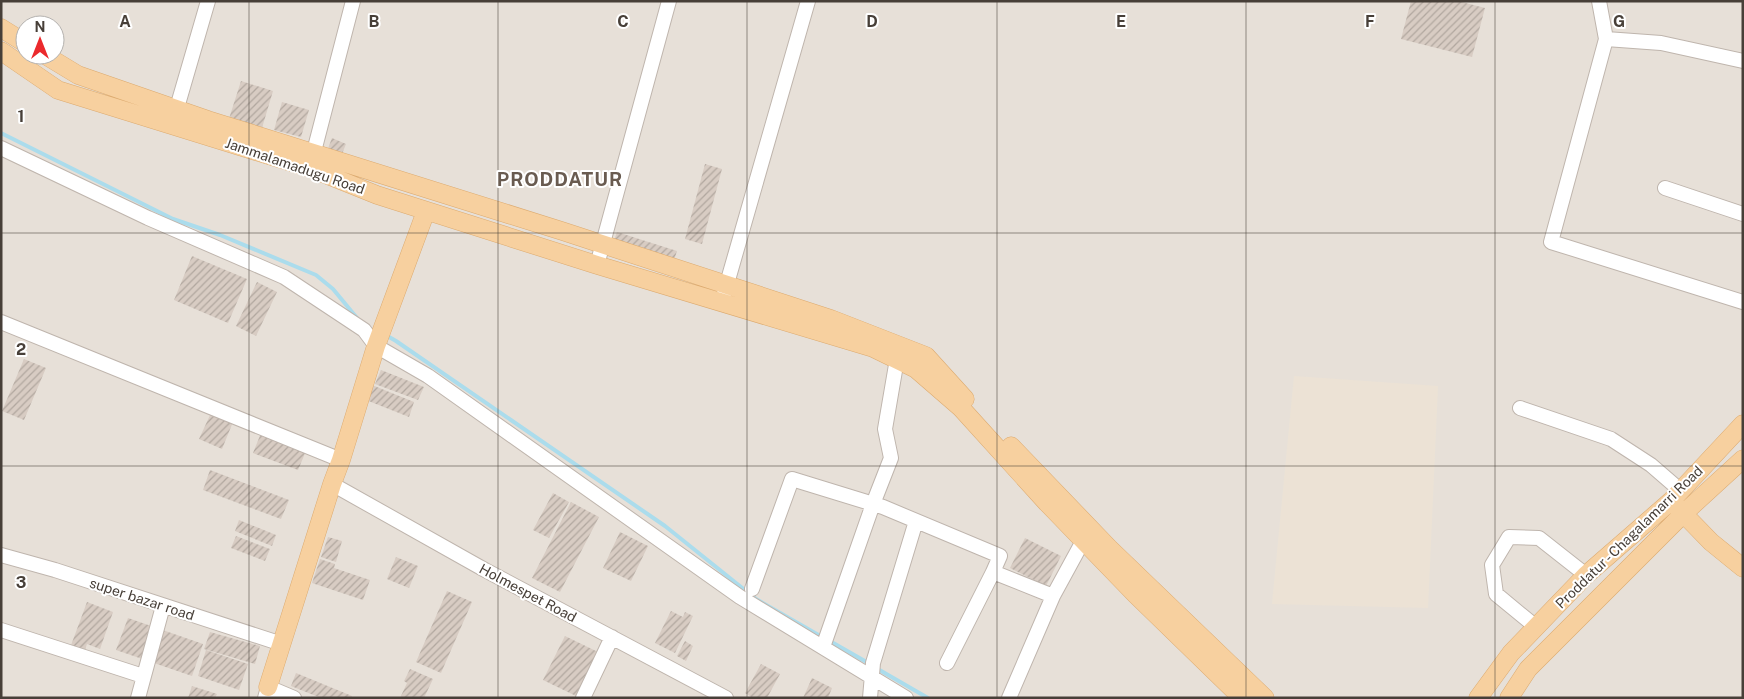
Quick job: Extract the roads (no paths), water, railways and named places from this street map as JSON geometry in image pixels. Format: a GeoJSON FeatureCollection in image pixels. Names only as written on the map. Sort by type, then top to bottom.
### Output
{"type":"FeatureCollection","features":[{"type":"Feature","properties":{"kind":"main road"},"geometry":{"type":"LineString","coordinates":[[1,28],[15,37]]}},
{"type":"Feature","properties":{"kind":"main road","name":"Jammalamadugu Road"},"geometry":{"type":"LineString","coordinates":[[1,51],[58,90],[174,117],[312,160],[377,194],[426,211],[597,265],[873,348],[916,369],[961,408],[1047,504],[1135,594],[1242,698]]}},
{"type":"Feature","properties":{"kind":"main road"},"geometry":{"type":"LineString","coordinates":[[62,65],[78,75],[174,117]]}},
{"type":"Feature","properties":{"kind":"main road"},"geometry":{"type":"LineString","coordinates":[[312,160],[603,244],[831,318],[926,356],[1109,548],[1265,698]]}},
{"type":"Feature","properties":{"kind":"main road"},"geometry":{"type":"LineString","coordinates":[[267,692],[376,346],[426,211]]}},
{"type":"Feature","properties":{"kind":"main road","name":"Proddatur - Chagalamarri Road"},"geometry":{"type":"LineString","coordinates":[[1478,698],[1510,653],[1586,575],[1678,502],[1743,424]]}},
{"type":"Feature","properties":{"kind":"main road"},"geometry":{"type":"LineString","coordinates":[[1509,698],[1528,669],[1548,649],[1678,502],[1743,459]]}},
{"type":"Feature","properties":{"kind":"main road"},"geometry":{"type":"LineString","coordinates":[[1678,502],[1711,542],[1743,568]]}},
{"type":"Feature","properties":{"kind":"main road"},"geometry":{"type":"LineString","coordinates":[[1534,629],[1548,649]]}},
{"type":"Feature","properties":{"kind":"street"},"geometry":{"type":"LineString","coordinates":[[174,117],[208,1]]}},
{"type":"Feature","properties":{"kind":"street"},"geometry":{"type":"LineString","coordinates":[[312,160],[353,1]]}},
{"type":"Feature","properties":{"kind":"street"},"geometry":{"type":"LineString","coordinates":[[597,265],[669,1]]}},
{"type":"Feature","properties":{"kind":"street"},"geometry":{"type":"LineString","coordinates":[[722,302],[808,1]]}},
{"type":"Feature","properties":{"kind":"street"},"geometry":{"type":"LineString","coordinates":[[1599,1],[1606,39],[1551,242],[1743,302]]}},
{"type":"Feature","properties":{"kind":"street"},"geometry":{"type":"LineString","coordinates":[[1606,39],[1661,43],[1743,61]]}},
{"type":"Feature","properties":{"kind":"street"},"geometry":{"type":"LineString","coordinates":[[1,148],[148,218],[284,278],[364,330],[376,346],[428,376],[740,597],[906,698]]}},
{"type":"Feature","properties":{"kind":"street"},"geometry":{"type":"LineString","coordinates":[[1665,188],[1743,214]]}},
{"type":"Feature","properties":{"kind":"street"},"geometry":{"type":"LineString","coordinates":[[1,322],[341,460]]}},
{"type":"Feature","properties":{"kind":"street"},"geometry":{"type":"LineString","coordinates":[[822,647],[872,504],[891,458],[885,429],[896,359]]}},
{"type":"Feature","properties":{"kind":"street"},"geometry":{"type":"LineString","coordinates":[[1520,408],[1611,439],[1651,465],[1678,502]]}},
{"type":"Feature","properties":{"kind":"street"},"geometry":{"type":"LineString","coordinates":[[752,589],[792,480],[872,504],[1000,556],[947,663]]}},
{"type":"Feature","properties":{"kind":"street","name":"Holmespet Road"},"geometry":{"type":"LineString","coordinates":[[332,484],[485,570],[726,698]]}},
{"type":"Feature","properties":{"kind":"street"},"geometry":{"type":"LineString","coordinates":[[870,698],[873,663],[916,521]]}},
{"type":"Feature","properties":{"kind":"street"},"geometry":{"type":"LineString","coordinates":[[1534,629],[1496,594],[1492,565],[1509,537],[1539,538],[1586,575]]}},
{"type":"Feature","properties":{"kind":"street"},"geometry":{"type":"LineString","coordinates":[[1009,698],[1053,596],[1083,541]]}},
{"type":"Feature","properties":{"kind":"street","name":"super bazar road"},"geometry":{"type":"LineString","coordinates":[[1,555],[55,570],[282,644]]}},
{"type":"Feature","properties":{"kind":"street"},"geometry":{"type":"LineString","coordinates":[[993,572],[1053,596]]}},
{"type":"Feature","properties":{"kind":"street"},"geometry":{"type":"LineString","coordinates":[[138,698],[163,606]]}},
{"type":"Feature","properties":{"kind":"street"},"geometry":{"type":"LineString","coordinates":[[1,630],[143,676]]}},
{"type":"Feature","properties":{"kind":"street"},"geometry":{"type":"LineString","coordinates":[[583,698],[612,637]]}},
{"type":"Feature","properties":{"kind":"street"},"geometry":{"type":"LineString","coordinates":[[267,692],[294,698]]}},
{"type":"Feature","properties":{"kind":"waterway"},"geometry":{"type":"LineString","coordinates":[[1,133],[173,219],[220,235],[316,275],[333,289],[357,318]]}},
{"type":"Feature","properties":{"kind":"waterway"},"geometry":{"type":"LineString","coordinates":[[384,334],[665,526],[756,599],[822,637]]}},
{"type":"Feature","properties":{"kind":"waterway"},"geometry":{"type":"LineString","coordinates":[[828,640],[870,664]]}},
{"type":"Feature","properties":{"kind":"waterway"},"geometry":{"type":"LineString","coordinates":[[876,668],[928,698]]}},
{"type":"Feature","properties":{"kind":"district","name":"PRODDATUR"},"geometry":{"type":"Point","coordinates":[560,179]}}]}
